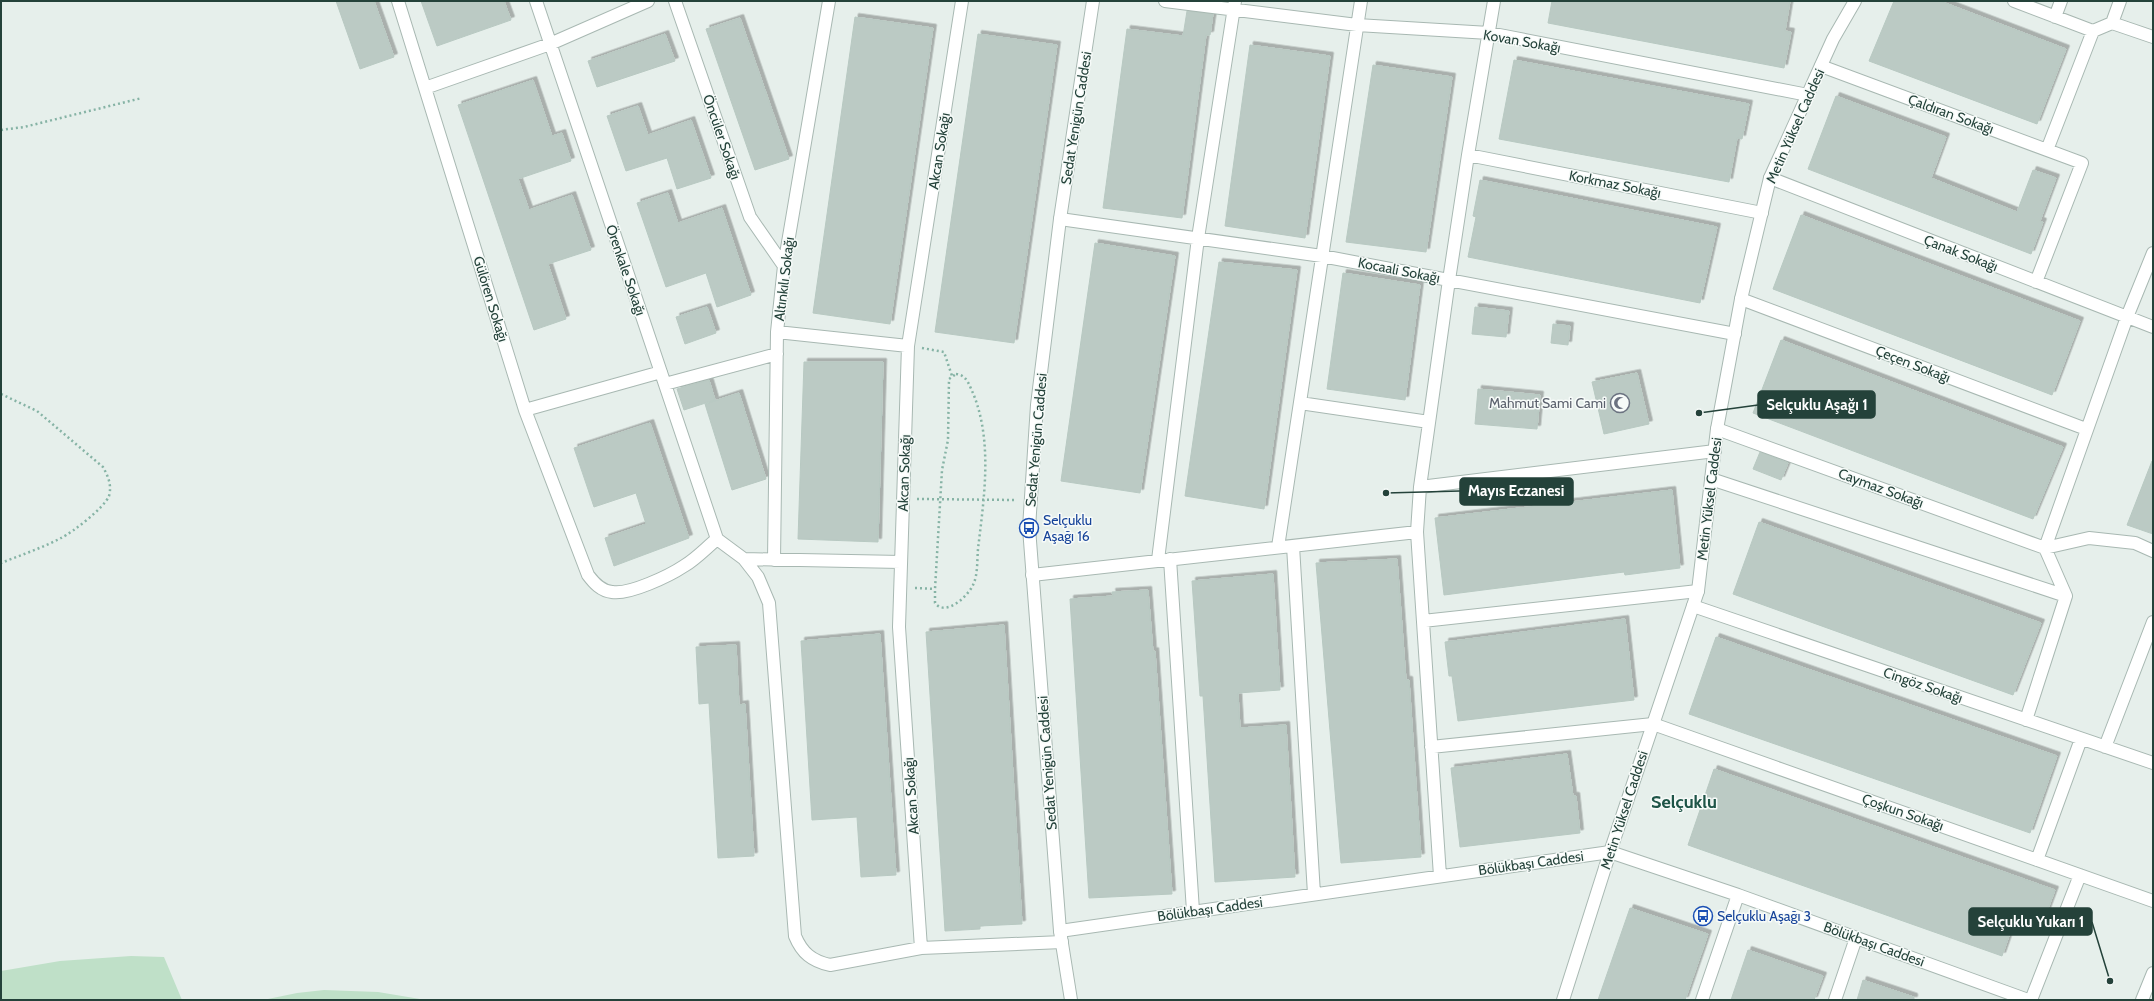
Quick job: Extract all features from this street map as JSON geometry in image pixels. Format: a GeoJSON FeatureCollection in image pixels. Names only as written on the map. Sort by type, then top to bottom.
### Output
{"type":"FeatureCollection","features":[{"type":"Feature","properties":{"kind":"street","name":"Gülören Sokağı"},"geometry":{"type":"LineString","coordinates":[[398,1],[525,410],[588,575],[602,589],[612,592],[622,592],[644,585],[684,567],[717,539]]}},
{"type":"Feature","properties":{"kind":"street","name":"Örenkale Sokağı"},"geometry":{"type":"LineString","coordinates":[[536,1],[717,539]]}},
{"type":"Feature","properties":{"kind":"street"},"geometry":{"type":"LineString","coordinates":[[425,88],[550,44],[648,1]]}},
{"type":"Feature","properties":{"kind":"street","name":"Öncüler Sokağı"},"geometry":{"type":"LineString","coordinates":[[675,1],[750,217],[784,266]]}},
{"type":"Feature","properties":{"kind":"street","name":"Altınkılı Sokağı"},"geometry":{"type":"LineString","coordinates":[[774,560],[777,332],[784,266],[829,1]]}},
{"type":"Feature","properties":{"kind":"street","name":"Akcan Sokağı"},"geometry":{"type":"LineString","coordinates":[[921,948],[899,627],[908,346],[962,1]]}},
{"type":"Feature","properties":{"kind":"street","name":"Sedat Yenigün Caddesi"},"geometry":{"type":"LineString","coordinates":[[1071,1000],[1061,936],[1029,528],[1037,405],[1060,219],[1094,1]]}},
{"type":"Feature","properties":{"kind":"street","name":"Kovan Sokağı"},"geometry":{"type":"LineString","coordinates":[[1165,1],[1234,6],[1357,25],[1489,33],[1808,95]]}},
{"type":"Feature","properties":{"kind":"street"},"geometry":{"type":"LineString","coordinates":[[1278,547],[1361,1]]}},
{"type":"Feature","properties":{"kind":"street"},"geometry":{"type":"LineString","coordinates":[[1440,876],[1417,532],[1420,487],[1449,280],[1494,1]]}},
{"type":"Feature","properties":{"kind":"street","name":"Metin Yüksel Caddesi"},"geometry":{"type":"LineString","coordinates":[[1563,1000],[1610,852],[1698,591],[1717,429],[1741,300],[1770,178],[1821,66],[1855,1]]}},
{"type":"Feature","properties":{"kind":"street"},"geometry":{"type":"LineString","coordinates":[[2014,1],[2093,31]]}},
{"type":"Feature","properties":{"kind":"street"},"geometry":{"type":"LineString","coordinates":[[2055,17],[2061,1]]}},
{"type":"Feature","properties":{"kind":"street"},"geometry":{"type":"LineString","coordinates":[[2047,150],[2093,31],[2112,22],[2120,1]]}},
{"type":"Feature","properties":{"kind":"street"},"geometry":{"type":"LineString","coordinates":[[1194,912],[1164,560],[1198,238],[1234,6]]}},
{"type":"Feature","properties":{"kind":"street"},"geometry":{"type":"LineString","coordinates":[[2112,22],[2153,37]]}},
{"type":"Feature","properties":{"kind":"street","name":"Çaldıran Sokağı"},"geometry":{"type":"LineString","coordinates":[[1821,66],[2082,162],[2036,282]]}},
{"type":"Feature","properties":{"kind":"street","name":"Korkmaz Sokağı"},"geometry":{"type":"LineString","coordinates":[[1468,155],[1762,213]]}},
{"type":"Feature","properties":{"kind":"street","name":"Çanak Sokağı"},"geometry":{"type":"LineString","coordinates":[[1770,178],[2153,327]]}},
{"type":"Feature","properties":{"kind":"street","name":"Kocaali Sokağı"},"geometry":{"type":"LineString","coordinates":[[1060,219],[1322,256],[1735,334]]}},
{"type":"Feature","properties":{"kind":"street"},"geometry":{"type":"LineString","coordinates":[[2026,720],[2066,596],[2045,548],[2127,317],[2153,253]]}},
{"type":"Feature","properties":{"kind":"street","name":"Çeçen Sokağı"},"geometry":{"type":"LineString","coordinates":[[1741,300],[2086,429]]}},
{"type":"Feature","properties":{"kind":"street"},"geometry":{"type":"LineString","coordinates":[[777,332],[908,346]]}},
{"type":"Feature","properties":{"kind":"street"},"geometry":{"type":"LineString","coordinates":[[665,384],[777,354]]}},
{"type":"Feature","properties":{"kind":"street"},"geometry":{"type":"LineString","coordinates":[[525,410],[661,372]]}},
{"type":"Feature","properties":{"kind":"street"},"geometry":{"type":"LineString","coordinates":[[1300,403],[1429,422]]}},
{"type":"Feature","properties":{"kind":"street","name":"Caymaz Sokağı"},"geometry":{"type":"LineString","coordinates":[[1717,429],[2045,548]]}},
{"type":"Feature","properties":{"kind":"street"},"geometry":{"type":"LineString","coordinates":[[1420,487],[1715,451]]}},
{"type":"Feature","properties":{"kind":"street"},"geometry":{"type":"LineString","coordinates":[[1711,479],[2066,596]]}},
{"type":"Feature","properties":{"kind":"street"},"geometry":{"type":"LineString","coordinates":[[1032,575],[1417,532]]}},
{"type":"Feature","properties":{"kind":"street"},"geometry":{"type":"LineString","coordinates":[[2045,548],[2089,538],[2135,543],[2153,551]]}},
{"type":"Feature","properties":{"kind":"street","name":"Bölükbaşı Caddesi"},"geometry":{"type":"LineString","coordinates":[[717,539],[744,559],[758,577],[769,604],[795,936],[807,955],[817,962],[830,965],[921,948],[1061,936],[1194,912],[1610,852],[1738,895],[2029,1000]]}},
{"type":"Feature","properties":{"kind":"street"},"geometry":{"type":"LineString","coordinates":[[1293,546],[1314,894]]}},
{"type":"Feature","properties":{"kind":"street"},"geometry":{"type":"LineString","coordinates":[[744,559],[901,562]]}},
{"type":"Feature","properties":{"kind":"street"},"geometry":{"type":"LineString","coordinates":[[1423,621],[1698,591]]}},
{"type":"Feature","properties":{"kind":"street","name":"Cingöz Sokağı"},"geometry":{"type":"LineString","coordinates":[[1693,606],[2153,763]]}},
{"type":"Feature","properties":{"kind":"street"},"geometry":{"type":"LineString","coordinates":[[2105,747],[2153,622]]}},
{"type":"Feature","properties":{"kind":"street"},"geometry":{"type":"LineString","coordinates":[[1431,747],[1653,724]]}},
{"type":"Feature","properties":{"kind":"street","name":"Çoşkun Sokağı"},"geometry":{"type":"LineString","coordinates":[[1653,724],[2153,901]]}},
{"type":"Feature","properties":{"kind":"street"},"geometry":{"type":"LineString","coordinates":[[2037,860],[2081,739]]}},
{"type":"Feature","properties":{"kind":"street"},"geometry":{"type":"LineString","coordinates":[[2029,1000],[2080,875]]}},
{"type":"Feature","properties":{"kind":"street"},"geometry":{"type":"LineString","coordinates":[[1702,1000],[1738,895]]}},
{"type":"Feature","properties":{"kind":"street"},"geometry":{"type":"LineString","coordinates":[[1835,1000],[1856,938]]}},
{"type":"Feature","properties":{"kind":"street"},"geometry":{"type":"LineString","coordinates":[[2142,1000],[2153,973]]}},
{"type":"Feature","properties":{"kind":"path"},"geometry":{"type":"LineString","coordinates":[[1,130],[24,127],[142,98]]}},
{"type":"Feature","properties":{"kind":"path"},"geometry":{"type":"LineString","coordinates":[[908,346],[944,352],[952,376]]}},
{"type":"Feature","properties":{"kind":"path"},"geometry":{"type":"LineString","coordinates":[[960,374],[968,381],[978,405],[985,452],[984,500],[974,584],[961,600],[944,608],[939,607],[935,603],[935,589],[942,470],[948,440],[948,389],[949,379],[952,376],[960,374]]}},
{"type":"Feature","properties":{"kind":"path"},"geometry":{"type":"LineString","coordinates":[[1,394],[37,411],[103,466],[108,475],[110,486],[109,496],[104,505],[62,538],[1,563]]}},
{"type":"Feature","properties":{"kind":"path"},"geometry":{"type":"LineString","coordinates":[[903,498],[1031,501]]}},
{"type":"Feature","properties":{"kind":"path"},"geometry":{"type":"LineString","coordinates":[[900,588],[935,589]]}},
{"type":"Feature","properties":{"kind":"green space"},"geometry":{"type":"Polygon","coordinates":[[[131,956],[164,957],[182,1000],[1,1000],[1,971],[60,961],[131,956]]]}},
{"type":"Feature","properties":{"kind":"green space"},"geometry":{"type":"Polygon","coordinates":[[[324,990],[378,992],[426,1000],[263,1000],[297,993],[324,990]]]}},
{"type":"Feature","properties":{"kind":"building"},"geometry":{"type":"Polygon","coordinates":[[[336,1],[374,1],[394,57],[360,69],[336,1]]]}},
{"type":"Feature","properties":{"kind":"building"},"geometry":{"type":"Polygon","coordinates":[[[421,1],[504,1],[511,20],[437,46],[421,1]]]}},
{"type":"Feature","properties":{"kind":"building"},"geometry":{"type":"Polygon","coordinates":[[[1552,1],[1790,1],[1785,31],[1791,32],[1784,68],[1548,23],[1552,1]]]}},
{"type":"Feature","properties":{"kind":"building"},"geometry":{"type":"Polygon","coordinates":[[[1894,1],[1940,1],[2066,49],[2037,124],[1869,61],[1894,1]]]}},
{"type":"Feature","properties":{"kind":"building"},"geometry":{"type":"Polygon","coordinates":[[[1187,11],[1213,14],[1210,35],[1206,35],[1182,218],[1103,208],[1127,29],[1183,36],[1187,11]]]}},
{"type":"Feature","properties":{"kind":"building"},"geometry":{"type":"Polygon","coordinates":[[[855,17],[933,28],[890,324],[813,313],[855,17]]]}},
{"type":"Feature","properties":{"kind":"building"},"geometry":{"type":"Polygon","coordinates":[[[740,18],[789,159],[755,170],[706,29],[740,18]]]}},
{"type":"Feature","properties":{"kind":"building"},"geometry":{"type":"Polygon","coordinates":[[[665,34],[675,61],[597,87],[588,61],[665,34]]]}},
{"type":"Feature","properties":{"kind":"building"},"geometry":{"type":"Polygon","coordinates":[[[978,34],[1057,45],[1014,343],[935,332],[978,34]]]}},
{"type":"Feature","properties":{"kind":"building"},"geometry":{"type":"Polygon","coordinates":[[[1250,45],[1330,56],[1305,238],[1225,226],[1250,45]]]}},
{"type":"Feature","properties":{"kind":"building"},"geometry":{"type":"Polygon","coordinates":[[[1514,60],[1749,104],[1742,139],[1737,138],[1729,182],[1499,139],[1514,60]]]}},
{"type":"Feature","properties":{"kind":"building"},"geometry":{"type":"Polygon","coordinates":[[[1373,65],[1452,77],[1426,252],[1346,242],[1373,65]]]}},
{"type":"Feature","properties":{"kind":"building"},"geometry":{"type":"Polygon","coordinates":[[[533,80],[552,136],[562,133],[571,161],[518,179],[529,210],[572,195],[591,250],[548,264],[566,319],[534,330],[458,105],[533,80]]]}},
{"type":"Feature","properties":{"kind":"building"},"geometry":{"type":"Polygon","coordinates":[[[1836,96],[1946,137],[1931,178],[2017,212],[2033,170],[2056,178],[2040,221],[2043,222],[2031,254],[1808,169],[1836,96]]]}},
{"type":"Feature","properties":{"kind":"building"},"geometry":{"type":"Polygon","coordinates":[[[638,106],[648,135],[691,120],[711,178],[677,189],[667,158],[626,171],[607,116],[638,106]]]}},
{"type":"Feature","properties":{"kind":"building"},"geometry":{"type":"Polygon","coordinates":[[[1480,180],[1717,227],[1700,303],[1468,257],[1476,217],[1473,216],[1480,180]]]}},
{"type":"Feature","properties":{"kind":"building"},"geometry":{"type":"Polygon","coordinates":[[[668,193],[678,223],[722,208],[751,295],[717,307],[706,273],[666,287],[637,203],[668,193]]]}},
{"type":"Feature","properties":{"kind":"building"},"geometry":{"type":"Polygon","coordinates":[[[1801,215],[2080,321],[2052,395],[1773,289],[1801,215]]]}},
{"type":"Feature","properties":{"kind":"building"},"geometry":{"type":"Polygon","coordinates":[[[1095,243],[1175,256],[1140,493],[1061,481],[1095,243]]]}},
{"type":"Feature","properties":{"kind":"building"},"geometry":{"type":"Polygon","coordinates":[[[1219,262],[1297,270],[1264,509],[1185,496],[1219,262]]]}},
{"type":"Feature","properties":{"kind":"building"},"geometry":{"type":"Polygon","coordinates":[[[1343,273],[1420,285],[1405,400],[1327,389],[1343,273]]]}},
{"type":"Feature","properties":{"kind":"building"},"geometry":{"type":"Polygon","coordinates":[[[707,307],[716,333],[685,344],[676,317],[707,307]]]}},
{"type":"Feature","properties":{"kind":"building"},"geometry":{"type":"Polygon","coordinates":[[[1475,307],[1509,311],[1506,337],[1472,334],[1475,307]]]}},
{"type":"Feature","properties":{"kind":"building"},"geometry":{"type":"Polygon","coordinates":[[[1553,324],[1570,326],[1568,345],[1551,343],[1553,324]]]}},
{"type":"Feature","properties":{"kind":"building"},"geometry":{"type":"Polygon","coordinates":[[[1781,340],[2063,447],[2033,519],[1753,413],[1781,340]]]}},
{"type":"Feature","properties":{"kind":"building"},"geometry":{"type":"Polygon","coordinates":[[[804,362],[883,362],[878,542],[798,539],[804,362]]]}},
{"type":"Feature","properties":{"kind":"building","name":"Mahmut Sami Cami"},"geometry":{"type":"Polygon","coordinates":[[[1637,373],[1649,424],[1604,434],[1592,382],[1637,373]]]}},
{"type":"Feature","properties":{"kind":"building"},"geometry":{"type":"Polygon","coordinates":[[[709,380],[715,400],[684,410],[677,389],[709,380]]]}},
{"type":"Feature","properties":{"kind":"building"},"geometry":{"type":"Polygon","coordinates":[[[1478,389],[1540,395],[1537,429],[1475,424],[1478,389]]]}},
{"type":"Feature","properties":{"kind":"building"},"geometry":{"type":"Polygon","coordinates":[[[739,393],[766,479],[732,490],[705,404],[739,393]]]}},
{"type":"Feature","properties":{"kind":"building"},"geometry":{"type":"Polygon","coordinates":[[[650,423],[689,538],[614,566],[605,538],[646,524],[636,493],[594,507],[574,448],[650,423]]]}},
{"type":"Feature","properties":{"kind":"building"},"geometry":{"type":"Polygon","coordinates":[[[1760,452],[1788,463],[1781,480],[1753,469],[1760,452]]]}},
{"type":"Feature","properties":{"kind":"building"},"geometry":{"type":"Polygon","coordinates":[[[2153,461],[2153,534],[2127,525],[2153,461]]]}},
{"type":"Feature","properties":{"kind":"building"},"geometry":{"type":"Polygon","coordinates":[[[1672,490],[1680,568],[1625,575],[1624,572],[1444,595],[1435,518],[1672,490]]]}},
{"type":"Feature","properties":{"kind":"building"},"geometry":{"type":"Polygon","coordinates":[[[1759,522],[2041,623],[2013,695],[1733,594],[1759,522]]]}},
{"type":"Feature","properties":{"kind":"building"},"geometry":{"type":"Polygon","coordinates":[[[1397,559],[1406,680],[1409,680],[1421,857],[1341,863],[1316,563],[1397,559]]]}},
{"type":"Feature","properties":{"kind":"building"},"geometry":{"type":"Polygon","coordinates":[[[1273,574],[1280,690],[1238,693],[1240,728],[1286,725],[1295,877],[1215,882],[1203,696],[1200,696],[1192,581],[1273,574]]]}},
{"type":"Feature","properties":{"kind":"building"},"geometry":{"type":"Polygon","coordinates":[[[1148,590],[1153,652],[1155,651],[1172,894],[1089,898],[1070,599],[1113,596],[1112,592],[1148,590]]]}},
{"type":"Feature","properties":{"kind":"building"},"geometry":{"type":"Polygon","coordinates":[[[1625,619],[1634,700],[1458,721],[1452,676],[1449,676],[1445,642],[1625,619]]]}},
{"type":"Feature","properties":{"kind":"building"},"geometry":{"type":"Polygon","coordinates":[[[1004,625],[1022,924],[980,926],[980,929],[945,931],[926,632],[1004,625]]]}},
{"type":"Feature","properties":{"kind":"building"},"geometry":{"type":"Polygon","coordinates":[[[880,634],[896,875],[861,877],[857,817],[812,820],[801,641],[880,634]]]}},
{"type":"Feature","properties":{"kind":"building"},"geometry":{"type":"Polygon","coordinates":[[[1716,637],[2057,756],[2030,833],[1689,714],[1716,637]]]}},
{"type":"Feature","properties":{"kind":"building"},"geometry":{"type":"Polygon","coordinates":[[[736,645],[739,705],[745,704],[754,856],[718,858],[709,703],[699,704],[696,647],[736,645]]]}},
{"type":"Feature","properties":{"kind":"building"},"geometry":{"type":"Polygon","coordinates":[[[1567,754],[1573,796],[1576,796],[1580,833],[1460,847],[1451,768],[1567,754]]]}},
{"type":"Feature","properties":{"kind":"building"},"geometry":{"type":"Polygon","coordinates":[[[1714,769],[2055,890],[2042,925],[2016,916],[2002,956],[1688,845],[1714,769]]]}},
{"type":"Feature","properties":{"kind":"building"},"geometry":{"type":"Polygon","coordinates":[[[1630,908],[1708,934],[1685,1000],[1598,1000],[1630,908]]]}},
{"type":"Feature","properties":{"kind":"building"},"geometry":{"type":"Polygon","coordinates":[[[1748,950],[1823,976],[1814,1000],[1731,1000],[1748,950]]]}},
{"type":"Feature","properties":{"kind":"building"},"geometry":{"type":"Polygon","coordinates":[[[1863,980],[1914,997],[1914,1000],[1857,1000],[1863,980]]]}},
{"type":"Feature","properties":{"kind":"place","name":"Mahmut Sami Cami"},"geometry":{"type":"Point","coordinates":[1620,403]}},
{"type":"Feature","properties":{"kind":"place","name":"Selçuklu Aşağı 1"},"geometry":{"type":"Point","coordinates":[1699,413]}},
{"type":"Feature","properties":{"kind":"place","name":"Mayıs Eczanesi"},"geometry":{"type":"Point","coordinates":[1386,493]}},
{"type":"Feature","properties":{"kind":"place","name":"Selçuklu Aşağı 16"},"geometry":{"type":"Point","coordinates":[1029,528]}},
{"type":"Feature","properties":{"kind":"place","name":"Selçuklu Aşağı 3"},"geometry":{"type":"Point","coordinates":[1703,916]}},
{"type":"Feature","properties":{"kind":"place","name":"Selçuklu Yukarı 1"},"geometry":{"type":"Point","coordinates":[2110,981]}},
{"type":"Feature","properties":{"kind":"district","name":"Selçuklu"},"geometry":{"type":"Point","coordinates":[1684,802]}}]}
